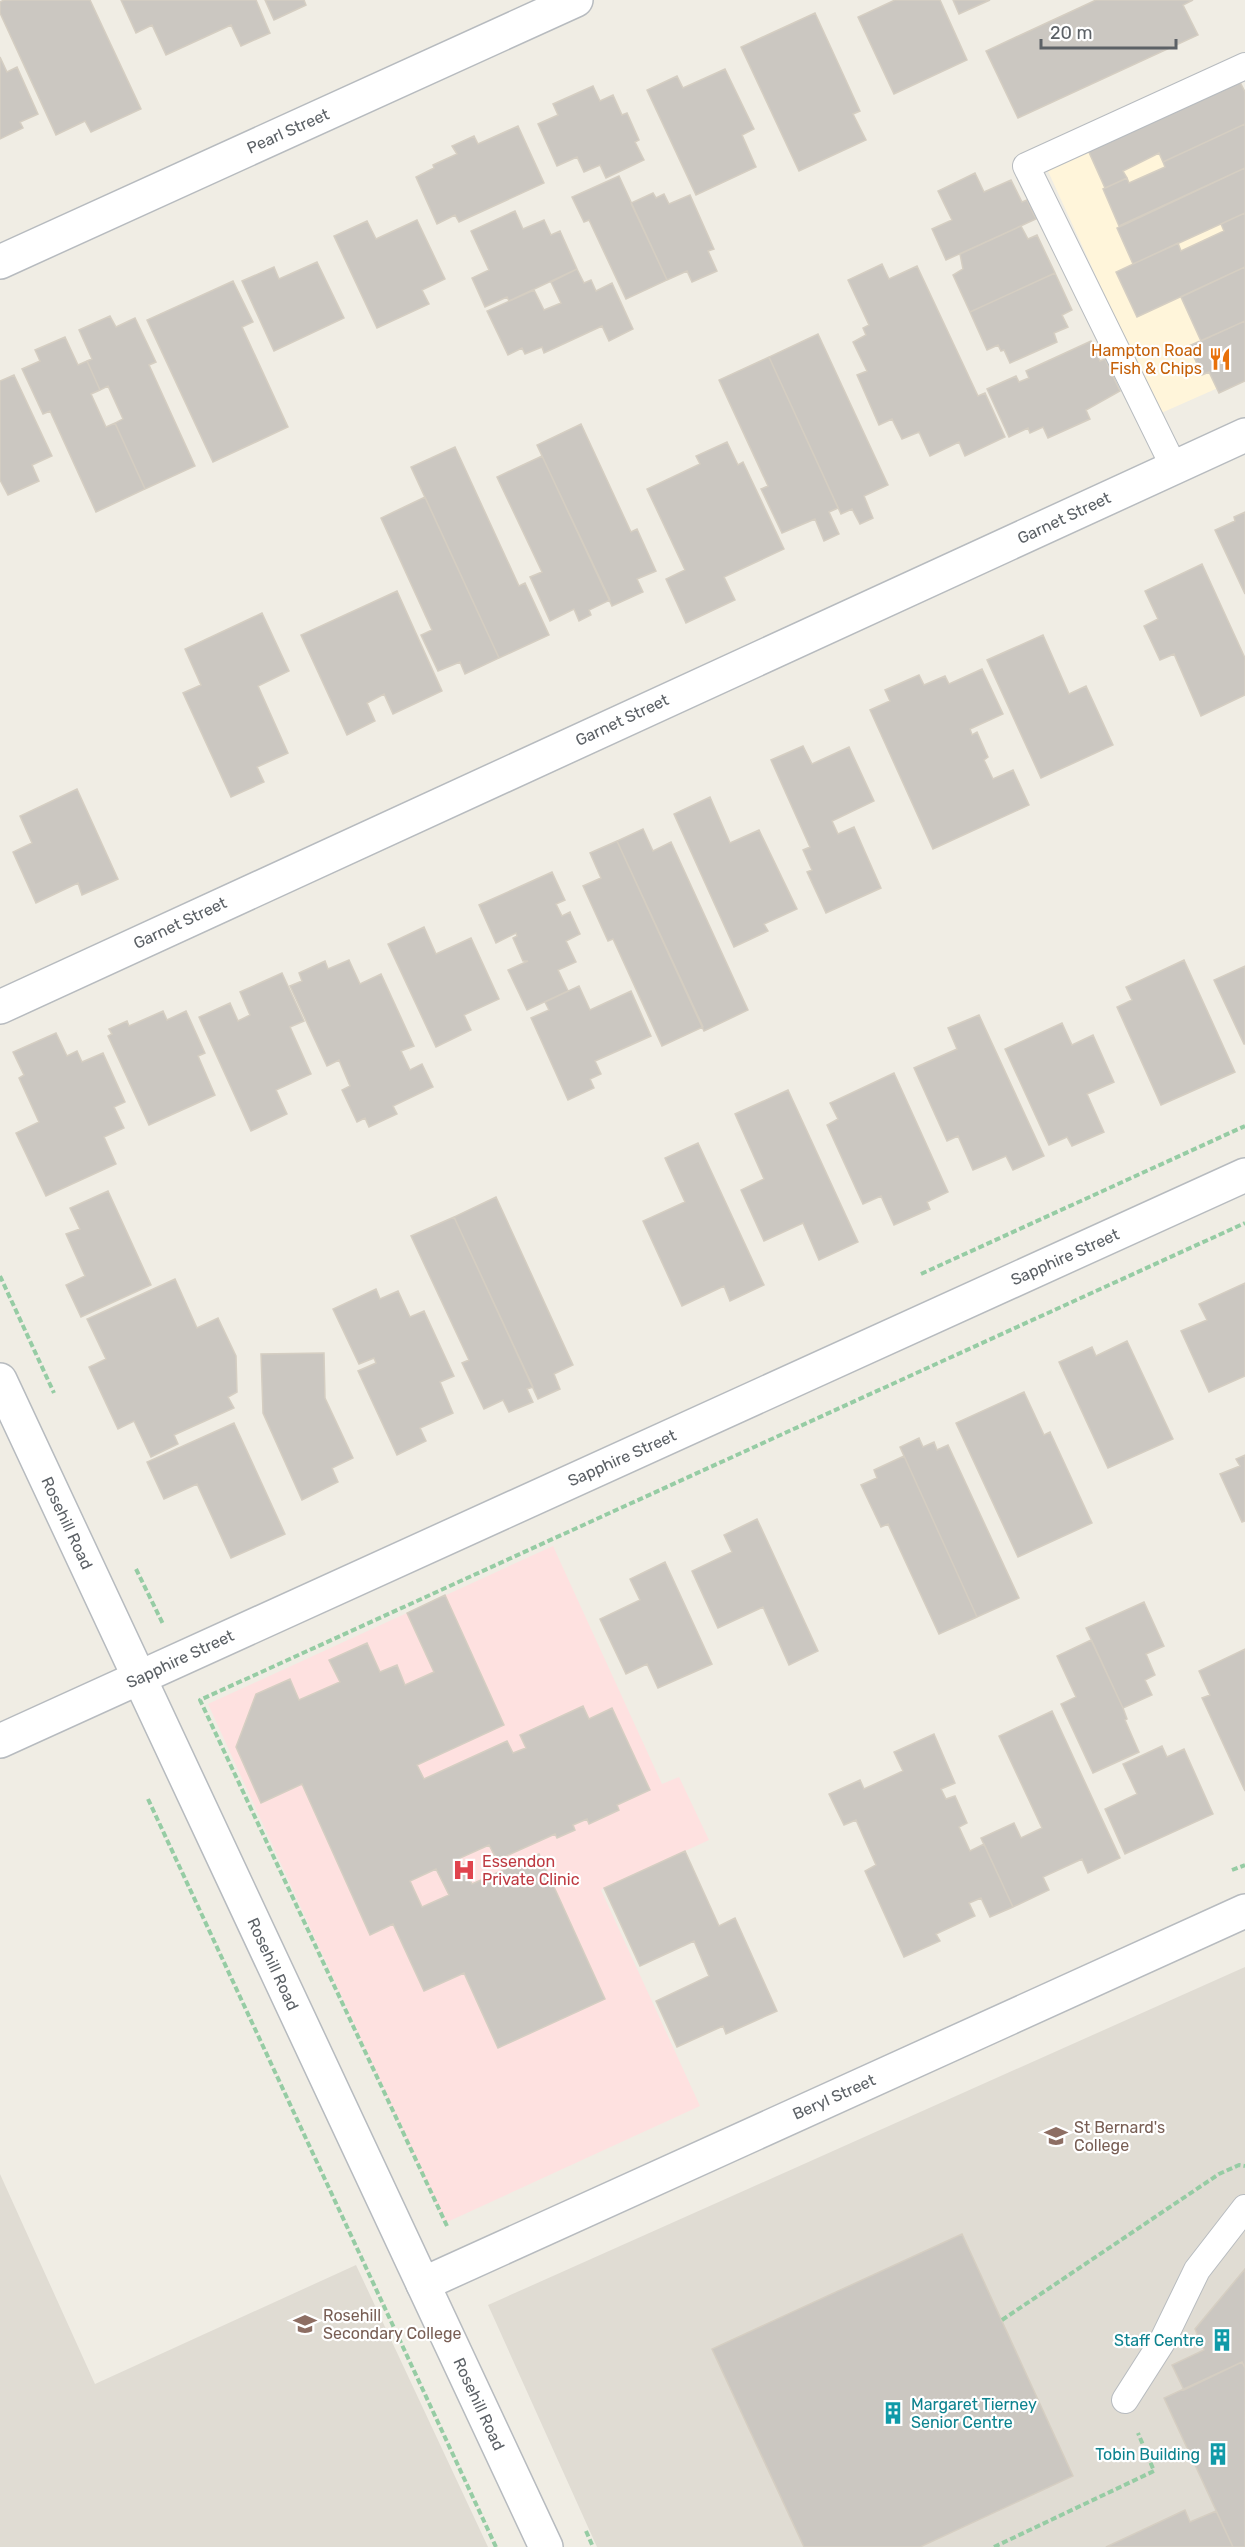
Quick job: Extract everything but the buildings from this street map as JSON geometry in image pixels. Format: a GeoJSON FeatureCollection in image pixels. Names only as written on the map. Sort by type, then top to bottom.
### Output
{"type":"FeatureCollection","features":[{"type":"Feature","properties":{"kind":"street","name":"Pearl Street"},"geometry":{"type":"LineString","coordinates":[[0,262],[576,0]]}},
{"type":"Feature","properties":{"kind":"street","name":"Garnet Street"},"geometry":{"type":"LineString","coordinates":[[0,1007],[1245,435]]}},
{"type":"Feature","properties":{"kind":"street","name":"Sapphire Street"},"geometry":{"type":"LineString","coordinates":[[0,1741],[1245,1176]]}},
{"type":"Feature","properties":{"kind":"street","name":"Rosehill Road"},"geometry":{"type":"LineString","coordinates":[[0,1380],[546,2547]]}},
{"type":"Feature","properties":{"kind":"street","name":"Beryl Street"},"geometry":{"type":"LineString","coordinates":[[423,2284],[1245,1911]]}},
{"type":"Feature","properties":{"kind":"lane"},"geometry":{"type":"LineString","coordinates":[[1174,467],[1026,166],[1245,66]]}},
{"type":"Feature","properties":{"kind":"lane"},"geometry":{"type":"LineString","coordinates":[[1125,2400],[1162,2342],[1197,2270],[1245,2208]]}},
{"type":"Feature","properties":{"kind":"path"},"geometry":{"type":"LineString","coordinates":[[200,1700],[1245,1223]]}},
{"type":"Feature","properties":{"kind":"path"},"geometry":{"type":"LineString","coordinates":[[0,1276],[55,1395]]}},
{"type":"Feature","properties":{"kind":"path"},"geometry":{"type":"LineString","coordinates":[[134,1564],[447,2226]]}},
{"type":"Feature","properties":{"kind":"path"},"geometry":{"type":"LineString","coordinates":[[144,1790],[496,2547]]}},
{"type":"Feature","properties":{"kind":"path"},"geometry":{"type":"LineString","coordinates":[[1002,2320],[1219,2174],[1239,2164],[1245,2166]]}},
{"type":"Feature","properties":{"kind":"path"},"geometry":{"type":"LineString","coordinates":[[994,2547],[1154,2471],[1125,2400]]}},
{"type":"Feature","properties":{"kind":"path"},"geometry":{"type":"LineString","coordinates":[[584,2527],[594,2547]]}},
{"type":"Feature","properties":{"kind":"shaded area"},"geometry":{"type":"Polygon","coordinates":[[[1239,82],[1245,95],[1245,376],[1159,414],[1047,169],[1239,82]]]}},
{"type":"Feature","properties":{"kind":"shaded area","name":"Essendon Private Clinic"},"geometry":{"type":"Polygon","coordinates":[[[553,1546],[662,1784],[679,1777],[709,1840],[601,1890],[700,2106],[445,2223],[208,1704],[553,1546]]]}},
{"type":"Feature","properties":{"kind":"shaded area","name":"St Bernard's College"},"geometry":{"type":"Polygon","coordinates":[[[1245,1967],[1245,2547],[597,2547],[488,2305],[1245,1967]]]}},
{"type":"Feature","properties":{"kind":"shaded area","name":"Rosehill Secondary College"},"geometry":{"type":"Polygon","coordinates":[[[0,2174],[95,2384],[356,2265],[488,2547],[0,2547],[0,2174]]]}},
{"type":"Feature","properties":{"kind":"place","name":"Hampton Road Fish & Chips"},"geometry":{"type":"Point","coordinates":[1220,359]}},
{"type":"Feature","properties":{"kind":"place","name":"Essendon Private Clinic"},"geometry":{"type":"Point","coordinates":[464,1870]}},
{"type":"Feature","properties":{"kind":"place","name":"St Bernard's College"},"geometry":{"type":"Point","coordinates":[1056,2136]}},
{"type":"Feature","properties":{"kind":"place","name":"Rosehill Secondary College"},"geometry":{"type":"Point","coordinates":[305,2324]}},
{"type":"Feature","properties":{"kind":"place","name":"Staff Centre"},"geometry":{"type":"Point","coordinates":[1222,2340]}},
{"type":"Feature","properties":{"kind":"place","name":"Margaret Tierney Senior Centre"},"geometry":{"type":"Point","coordinates":[893,2413]}},
{"type":"Feature","properties":{"kind":"place","name":"Tobin Building"},"geometry":{"type":"Point","coordinates":[1218,2454]}}]}
